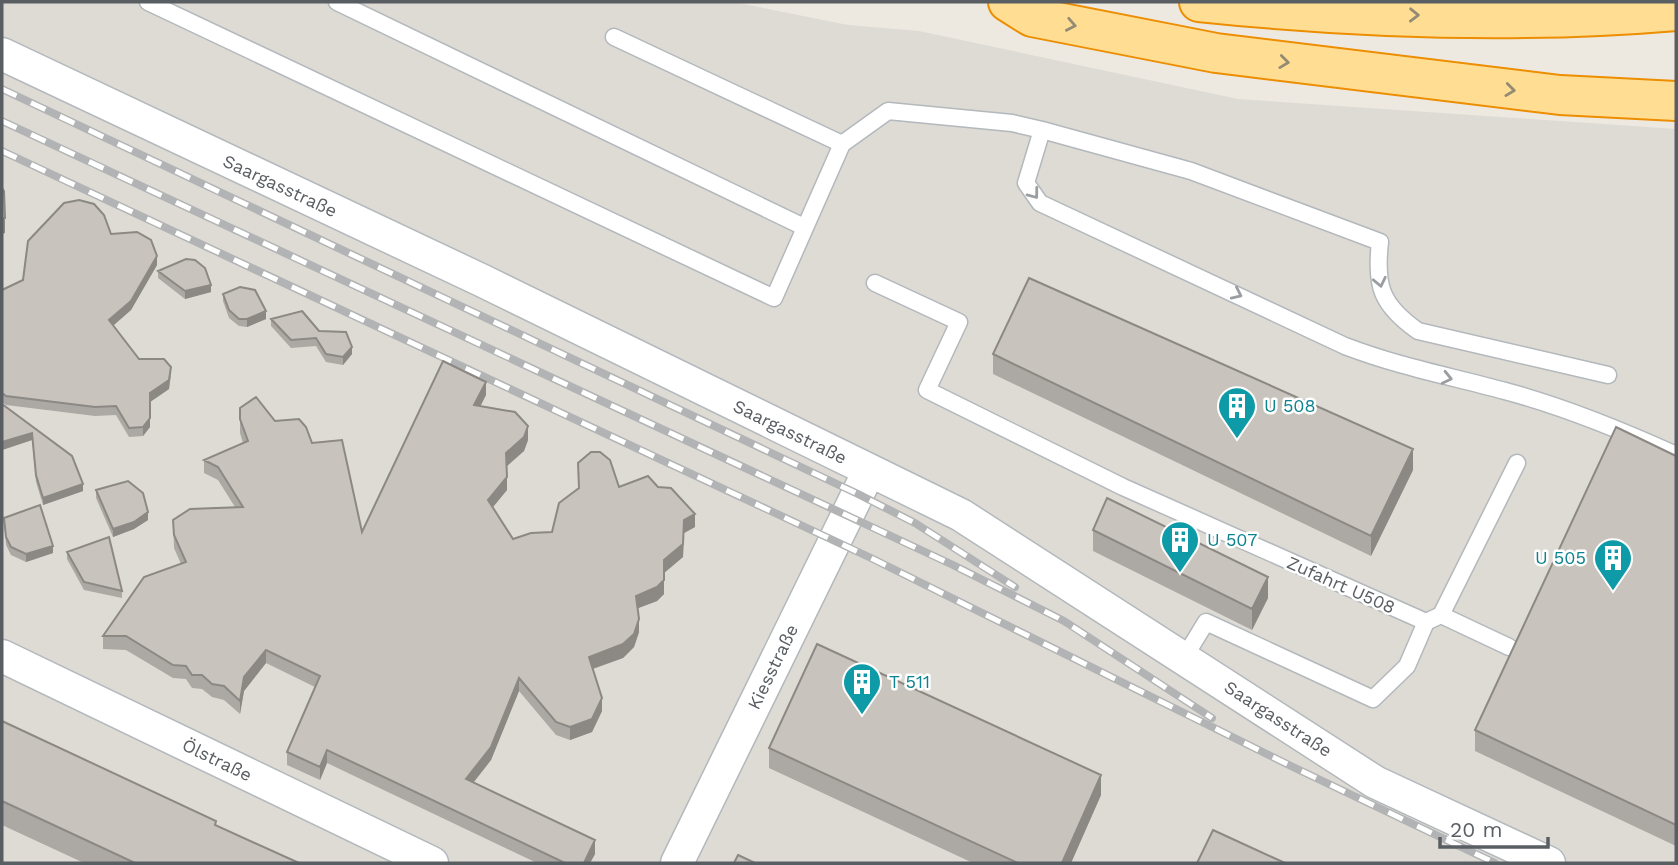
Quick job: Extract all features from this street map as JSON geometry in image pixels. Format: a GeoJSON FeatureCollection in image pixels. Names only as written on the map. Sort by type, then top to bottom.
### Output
{"type":"FeatureCollection","features":[{"type":"Feature","properties":{"kind":"highway"},"geometry":{"type":"LineString","coordinates":[[1009,2],[1032,17],[1216,53],[1560,95],[1676,101]]}},
{"type":"Feature","properties":{"kind":"highway"},"geometry":{"type":"LineString","coordinates":[[1199,2],[1402,15],[1581,19],[1676,11]]}},
{"type":"Feature","properties":{"kind":"street","name":"Saargasstraße"},"geometry":{"type":"LineString","coordinates":[[2,54],[484,281],[961,515],[1375,782],[1549,863]]}},
{"type":"Feature","properties":{"kind":"street","name":"Kiesstraße"},"geometry":{"type":"LineString","coordinates":[[677,863],[869,471]]}},
{"type":"Feature","properties":{"kind":"street","name":"Ölstraße"},"geometry":{"type":"LineString","coordinates":[[2,656],[432,863]]}},
{"type":"Feature","properties":{"kind":"lane"},"geometry":{"type":"LineString","coordinates":[[148,2],[774,298],[842,144],[888,111],[1012,123],[1191,171],[1380,242],[1377,270],[1383,296],[1399,318],[1418,331],[1608,375]]}},
{"type":"Feature","properties":{"kind":"lane"},"geometry":{"type":"LineString","coordinates":[[337,2],[804,227]]}},
{"type":"Feature","properties":{"kind":"lane"},"geometry":{"type":"LineString","coordinates":[[614,37],[842,144]]}},
{"type":"Feature","properties":{"kind":"lane"},"geometry":{"type":"LineString","coordinates":[[1042,131],[1026,183],[1040,203],[1345,346],[1398,366],[1506,391],[1606,423],[1676,455]]}},
{"type":"Feature","properties":{"kind":"lane","name":"Zufahrt U508"},"geometry":{"type":"LineString","coordinates":[[876,283],[959,322],[927,390],[1123,487],[1426,622]]}},
{"type":"Feature","properties":{"kind":"lane"},"geometry":{"type":"LineString","coordinates":[[1184,658],[1206,622],[1373,699],[1407,666],[1426,622],[1441,615],[1517,463]]}},
{"type":"Feature","properties":{"kind":"lane"},"geometry":{"type":"LineString","coordinates":[[1441,615],[1509,647]]}},
{"type":"Feature","properties":{"kind":"shaded area"},"geometry":{"type":"Polygon","coordinates":[[[2,2],[734,2],[848,25],[919,31],[1238,99],[1676,129],[1676,863],[2,863],[2,2]]]}},
{"type":"Feature","properties":{"kind":"building"},"geometry":{"type":"Polygon","coordinates":[[[2,188],[5,218],[2,219],[2,188]]]}},
{"type":"Feature","properties":{"kind":"building"},"geometry":{"type":"Polygon","coordinates":[[[79,200],[94,204],[104,215],[111,234],[137,232],[151,240],[157,256],[131,301],[109,320],[139,359],[164,359],[171,367],[169,380],[150,393],[150,418],[143,427],[129,428],[116,406],[95,407],[6,396],[2,393],[2,290],[23,280],[28,241],[64,203],[79,200]]]}},
{"type":"Feature","properties":{"kind":"building"},"geometry":{"type":"Polygon","coordinates":[[[186,259],[195,260],[205,268],[211,285],[185,291],[158,271],[186,259]]]}},
{"type":"Feature","properties":{"kind":"building","name":"U 508"},"geometry":{"type":"Polygon","coordinates":[[[1029,278],[1413,449],[1371,536],[993,354],[1029,278]]]}},
{"type":"Feature","properties":{"kind":"building"},"geometry":{"type":"Polygon","coordinates":[[[240,287],[255,290],[266,311],[247,319],[239,319],[229,310],[223,294],[240,287]]]}},
{"type":"Feature","properties":{"kind":"building"},"geometry":{"type":"Polygon","coordinates":[[[302,311],[319,331],[346,332],[352,347],[343,357],[326,354],[316,338],[291,340],[271,319],[302,311]]]}},
{"type":"Feature","properties":{"kind":"building"},"geometry":{"type":"Polygon","coordinates":[[[443,361],[486,382],[474,405],[515,412],[528,426],[524,437],[506,453],[507,477],[488,500],[513,539],[531,533],[552,532],[559,503],[579,488],[578,463],[591,452],[600,452],[610,460],[619,487],[648,476],[658,487],[671,488],[695,514],[684,520],[683,544],[664,560],[664,580],[657,587],[636,596],[639,619],[634,634],[623,644],[589,657],[602,698],[592,719],[570,727],[556,722],[519,678],[491,747],[466,779],[595,840],[584,863],[565,863],[327,750],[320,767],[287,752],[320,676],[266,650],[244,677],[240,701],[224,686],[212,684],[202,675],[192,675],[186,666],[173,665],[126,636],[103,636],[144,577],[186,562],[174,535],[173,520],[190,509],[243,507],[218,467],[204,460],[248,441],[240,419],[240,408],[256,397],[275,421],[299,419],[306,427],[312,443],[342,440],[362,532],[443,361]]]}},
{"type":"Feature","properties":{"kind":"building"},"geometry":{"type":"Polygon","coordinates":[[[2,404],[72,456],[83,484],[43,498],[36,475],[32,433],[2,442],[2,404]]]}},
{"type":"Feature","properties":{"kind":"building","name":"U 505"},"geometry":{"type":"Polygon","coordinates":[[[1616,427],[1676,456],[1676,825],[1475,730],[1616,427]]]}},
{"type":"Feature","properties":{"kind":"building"},"geometry":{"type":"Polygon","coordinates":[[[128,481],[143,493],[148,512],[134,522],[113,529],[96,490],[128,481]]]}},
{"type":"Feature","properties":{"kind":"building"},"geometry":{"type":"Polygon","coordinates":[[[1107,498],[1268,577],[1252,609],[1093,530],[1107,498]]]}},
{"type":"Feature","properties":{"kind":"building"},"geometry":{"type":"Polygon","coordinates":[[[40,505],[53,546],[26,554],[11,547],[6,537],[4,518],[40,505]]]}},
{"type":"Feature","properties":{"kind":"building"},"geometry":{"type":"Polygon","coordinates":[[[109,537],[122,591],[84,582],[67,552],[109,537]]]}},
{"type":"Feature","properties":{"kind":"building","name":"T 511"},"geometry":{"type":"Polygon","coordinates":[[[817,644],[1101,775],[1062,863],[1018,863],[769,748],[817,644]]]}},
{"type":"Feature","properties":{"kind":"building"},"geometry":{"type":"Polygon","coordinates":[[[2,721],[299,863],[135,863],[2,801],[2,721]]]}},
{"type":"Feature","properties":{"kind":"building"},"geometry":{"type":"Polygon","coordinates":[[[1213,830],[1285,863],[1197,863],[1213,830]]]}},
{"type":"Feature","properties":{"kind":"building"},"geometry":{"type":"Polygon","coordinates":[[[738,855],[755,863],[734,863],[738,855]]]}},
{"type":"Feature","properties":{"kind":"railway"},"geometry":{"type":"LineString","coordinates":[[2,89],[858,494],[915,523],[1015,587]]}},
{"type":"Feature","properties":{"kind":"railway"},"geometry":{"type":"LineString","coordinates":[[2,121],[953,565],[1064,621],[1212,718]]}},
{"type":"Feature","properties":{"kind":"railway"},"geometry":{"type":"LineString","coordinates":[[2,151],[871,558],[1293,767],[1495,863]]}},
{"type":"Feature","properties":{"kind":"place","name":"U 508"},"geometry":{"type":"Point","coordinates":[1237,440]}},
{"type":"Feature","properties":{"kind":"place","name":"U 507"},"geometry":{"type":"Point","coordinates":[1180,574]}},
{"type":"Feature","properties":{"kind":"place","name":"U 505"},"geometry":{"type":"Point","coordinates":[1613,592]}},
{"type":"Feature","properties":{"kind":"place","name":"T 511"},"geometry":{"type":"Point","coordinates":[862,716]}}]}
